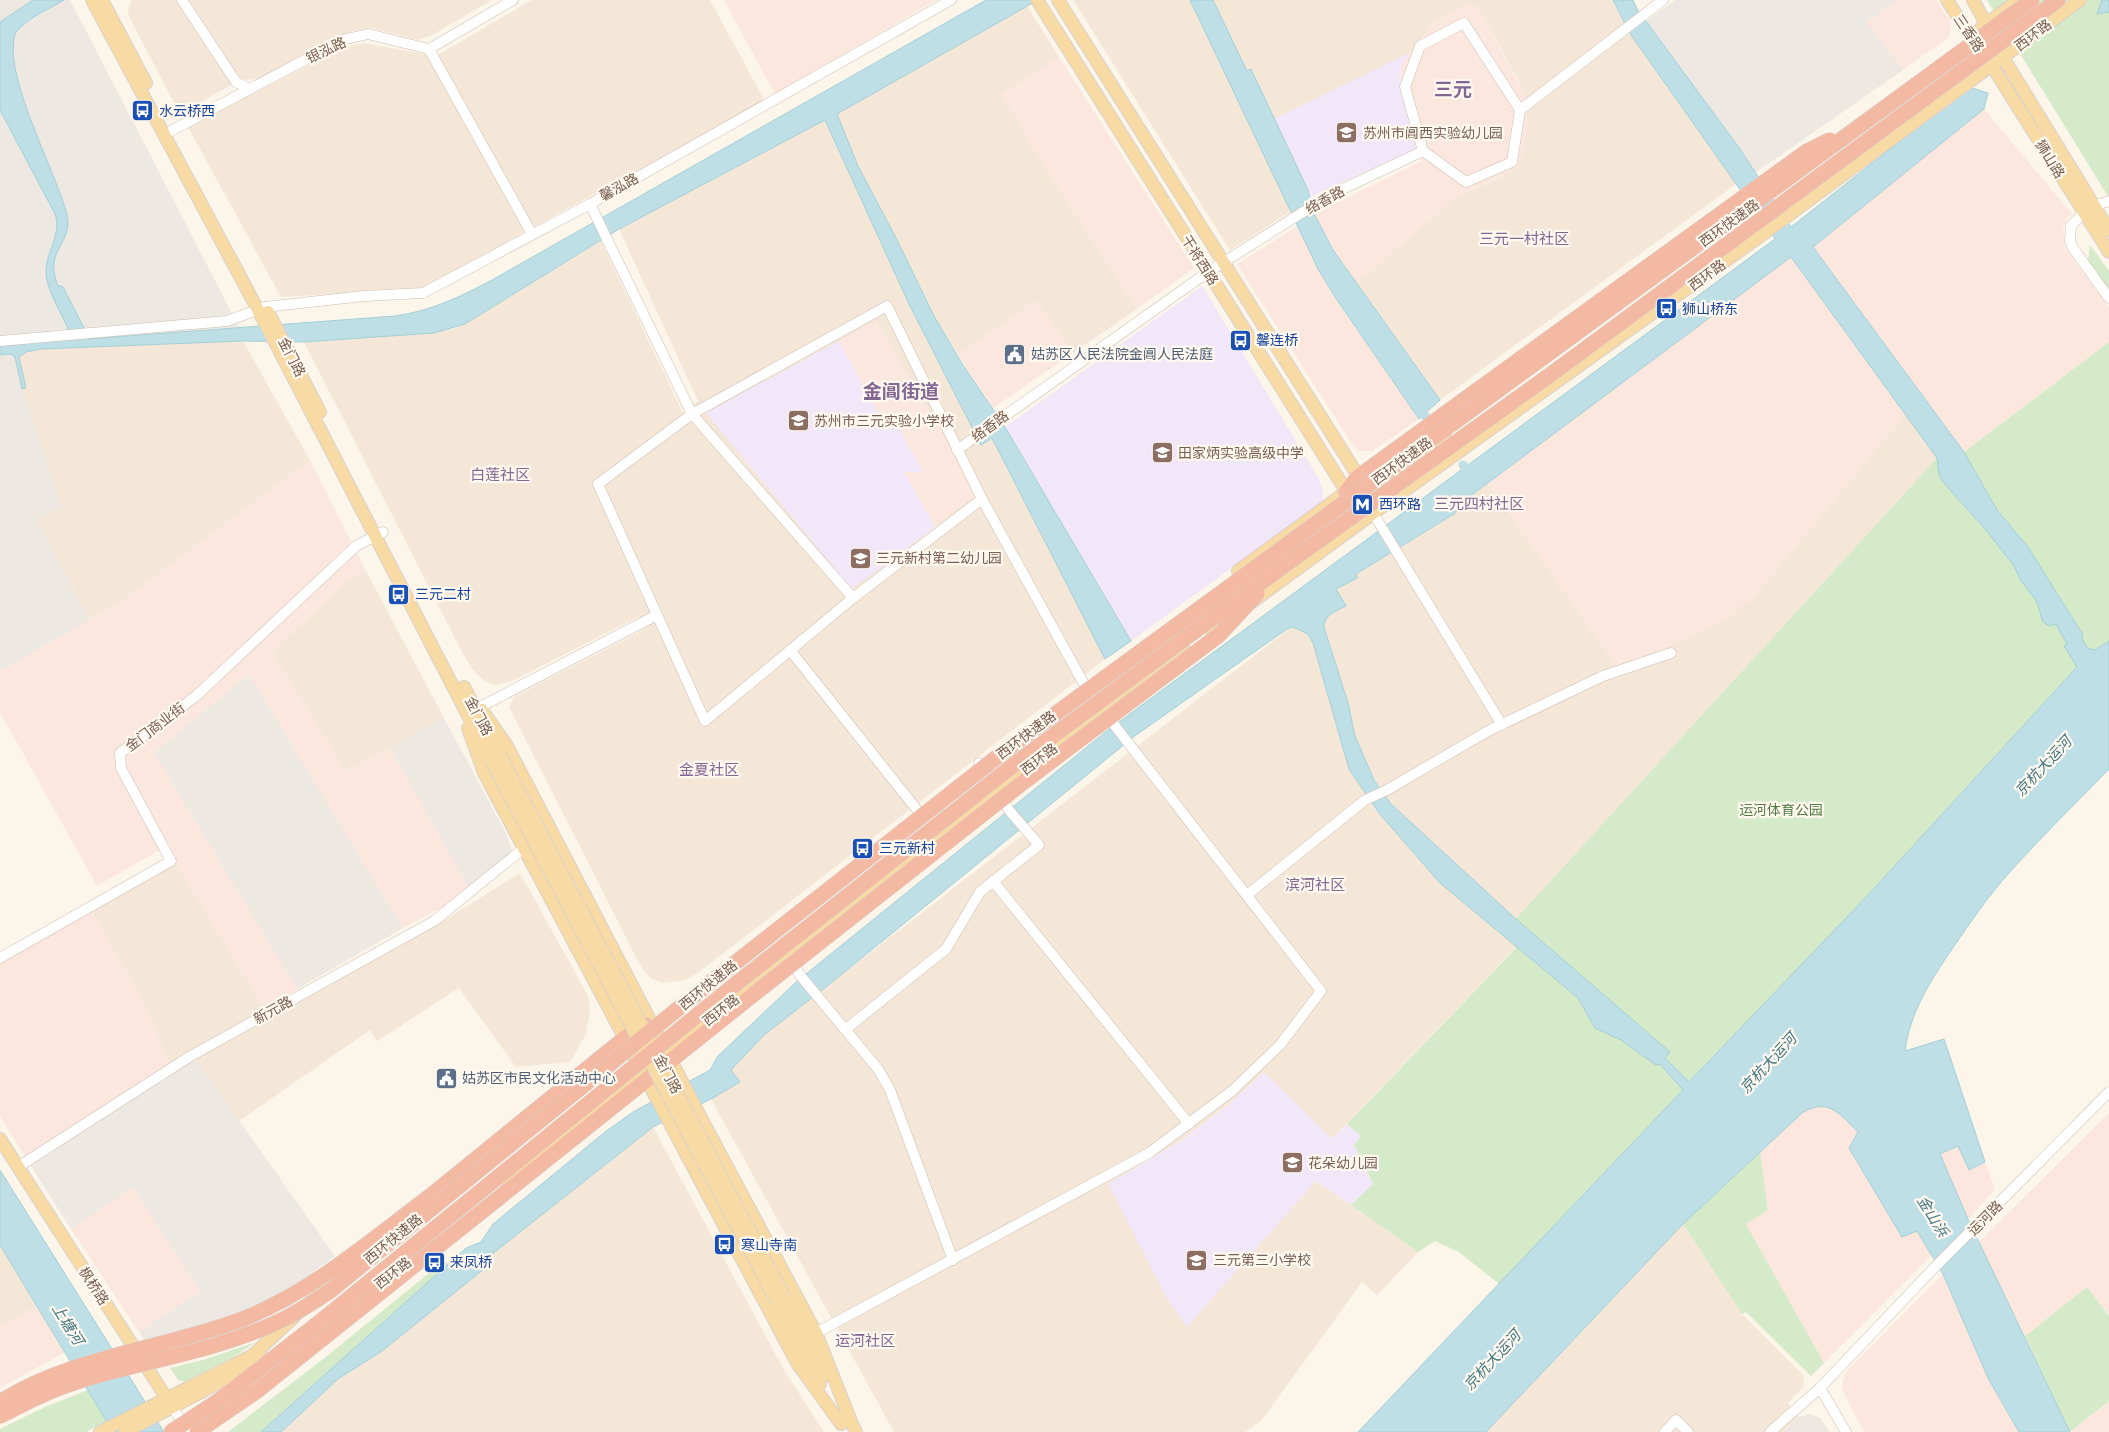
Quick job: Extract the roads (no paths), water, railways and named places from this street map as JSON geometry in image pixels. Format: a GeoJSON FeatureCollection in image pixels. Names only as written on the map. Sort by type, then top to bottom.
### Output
{"type":"FeatureCollection","features":[{"type":"Feature","properties":{"kind":"highway","name":"西环快速路"},"geometry":{"type":"LineString","coordinates":[[0,1416],[43,1394],[75,1382],[225,1341],[262,1328],[284,1319],[330,1291],[716,978],[1006,750],[2032,0]]}},
{"type":"Feature","properties":{"kind":"highway","name":"西环快速路"},"geometry":{"type":"LineString","coordinates":[[172,1432],[222,1399],[739,981],[1016,763],[1282,567],[1550,375],[2058,0]]}},
{"type":"Feature","properties":{"kind":"highway"},"geometry":{"type":"LineString","coordinates":[[1350,498],[1359,479],[1483,386],[1806,152],[1873,118]]}},
{"type":"Feature","properties":{"kind":"highway"},"geometry":{"type":"LineString","coordinates":[[197,1432],[257,1391],[472,1220],[670,1056],[754,994],[1021,784],[1218,635],[1282,567]]}},
{"type":"Feature","properties":{"kind":"highway"},"geometry":{"type":"LineString","coordinates":[[0,1402],[31,1385],[94,1362],[216,1328],[266,1309],[319,1279],[429,1197],[626,1040],[652,1022]]}},
{"type":"Feature","properties":{"kind":"main road","name":"金门路"},"geometry":{"type":"LineString","coordinates":[[92,0],[261,308]]}},
{"type":"Feature","properties":{"kind":"main road","name":"干将西路"},"geometry":{"type":"LineString","coordinates":[[1058,0],[1369,494],[1372,514]]}},
{"type":"Feature","properties":{"kind":"main road","name":"三香路"},"geometry":{"type":"LineString","coordinates":[[1947,0],[1970,36],[1997,62]]}},
{"type":"Feature","properties":{"kind":"main road","name":"三香路"},"geometry":{"type":"LineString","coordinates":[[1973,0],[1987,23],[1997,62]]}},
{"type":"Feature","properties":{"kind":"main road"},"geometry":{"type":"LineString","coordinates":[[1359,479],[1448,418],[1769,185],[2019,0]]}},
{"type":"Feature","properties":{"kind":"main road","name":"西环路"},"geometry":{"type":"LineString","coordinates":[[670,1056],[789,956],[998,790],[1372,514],[1763,234],[2080,0]]}},
{"type":"Feature","properties":{"kind":"main road","name":"金门路"},"geometry":{"type":"LineString","coordinates":[[106,1],[269,324],[495,758],[845,1425],[856,1432]]}},
{"type":"Feature","properties":{"kind":"main road","name":"干将西路"},"geometry":{"type":"LineString","coordinates":[[1039,3],[1350,498],[1372,514]]}},
{"type":"Feature","properties":{"kind":"main road","name":"狮山路"},"geometry":{"type":"LineString","coordinates":[[1997,62],[2088,209],[2109,252]]}},
{"type":"Feature","properties":{"kind":"main road"},"geometry":{"type":"LineString","coordinates":[[1162,198],[1176,189]]}},
{"type":"Feature","properties":{"kind":"main road","name":"狮山路"},"geometry":{"type":"LineString","coordinates":[[2088,209],[2109,230]]}},
{"type":"Feature","properties":{"kind":"main road"},"geometry":{"type":"LineString","coordinates":[[1369,494],[1443,441],[1448,418]]}},
{"type":"Feature","properties":{"kind":"main road"},"geometry":{"type":"LineString","coordinates":[[1212,631],[1240,586],[1350,498]]}},
{"type":"Feature","properties":{"kind":"main road"},"geometry":{"type":"LineString","coordinates":[[652,1022],[978,763],[1084,684],[1350,498]]}},
{"type":"Feature","properties":{"kind":"main road"},"geometry":{"type":"LineString","coordinates":[[461,690],[480,707],[507,746],[700,1116],[816,1333],[845,1425]]}},
{"type":"Feature","properties":{"kind":"main road"},"geometry":{"type":"LineString","coordinates":[[461,690],[480,761],[524,848],[797,1363],[845,1425]]}},
{"type":"Feature","properties":{"kind":"main road","name":"西环路"},"geometry":{"type":"LineString","coordinates":[[170,1403],[253,1355],[326,1283],[626,1040]]}},
{"type":"Feature","properties":{"kind":"main road","name":"西环路"},"geometry":{"type":"LineString","coordinates":[[100,1432],[154,1411],[263,1360],[346,1311],[645,1077]]}},
{"type":"Feature","properties":{"kind":"main road","name":"枫桥路"},"geometry":{"type":"LineString","coordinates":[[0,1139],[170,1403]]}},
{"type":"Feature","properties":{"kind":"main road","name":"西环路"},"geometry":{"type":"LineString","coordinates":[[125,1432],[154,1411]]}},
{"type":"Feature","properties":{"kind":"street"},"geometry":{"type":"LineString","coordinates":[[182,0],[236,82],[249,88]]}},
{"type":"Feature","properties":{"kind":"street"},"geometry":{"type":"LineString","coordinates":[[513,0],[429,49],[532,234]]}},
{"type":"Feature","properties":{"kind":"street","name":"馨泓路"},"geometry":{"type":"LineString","coordinates":[[0,341],[60,334],[227,321],[261,308],[364,296],[423,293],[532,234],[592,209],[951,0]]}},
{"type":"Feature","properties":{"kind":"street"},"geometry":{"type":"LineString","coordinates":[[1520,110],[1663,0]]}},
{"type":"Feature","properties":{"kind":"street"},"geometry":{"type":"LineString","coordinates":[[1464,22],[1520,110],[1512,162],[1466,182],[1423,151],[1405,87],[1420,46],[1464,22]]}},
{"type":"Feature","properties":{"kind":"street","name":"银泓路"},"geometry":{"type":"LineString","coordinates":[[171,130],[342,40],[368,34],[429,49]]}},
{"type":"Feature","properties":{"kind":"street","name":"络香路"},"geometry":{"type":"LineString","coordinates":[[957,450],[1222,262],[1330,195],[1423,151]]}},
{"type":"Feature","properties":{"kind":"street"},"geometry":{"type":"LineString","coordinates":[[2109,201],[2088,209],[2071,226],[2070,241],[2109,298]]}},
{"type":"Feature","properties":{"kind":"street"},"geometry":{"type":"LineString","coordinates":[[592,209],[692,414],[853,598]]}},
{"type":"Feature","properties":{"kind":"street"},"geometry":{"type":"LineString","coordinates":[[816,1333],[1149,1153],[1232,1091],[1280,1045],[1322,991],[1112,723],[1084,684],[982,498],[887,306],[692,414],[598,484],[705,721],[853,598],[982,498]]}},
{"type":"Feature","properties":{"kind":"street"},"geometry":{"type":"LineString","coordinates":[[1372,514],[1502,725]]}},
{"type":"Feature","properties":{"kind":"street","name":"金门商业街"},"geometry":{"type":"LineString","coordinates":[[0,958],[171,861],[121,768],[120,753],[196,696],[356,546],[379,534]]}},
{"type":"Feature","properties":{"kind":"street"},"geometry":{"type":"LineString","coordinates":[[480,707],[657,615]]}},
{"type":"Feature","properties":{"kind":"street"},"geometry":{"type":"LineString","coordinates":[[790,650],[918,811]]}},
{"type":"Feature","properties":{"kind":"street"},"geometry":{"type":"LineString","coordinates":[[1247,895],[1365,800],[1387,790],[1502,725],[1603,676],[1671,653]]}},
{"type":"Feature","properties":{"kind":"street"},"geometry":{"type":"LineString","coordinates":[[846,1029],[946,949],[980,892],[1039,845],[1008,809],[998,790],[978,763]]}},
{"type":"Feature","properties":{"kind":"street","name":"新元路"},"geometry":{"type":"LineString","coordinates":[[18,1167],[188,1057],[434,920],[524,848]]}},
{"type":"Feature","properties":{"kind":"street"},"geometry":{"type":"LineString","coordinates":[[993,881],[1189,1124]]}},
{"type":"Feature","properties":{"kind":"street"},"geometry":{"type":"LineString","coordinates":[[769,930],[789,956],[799,974],[878,1069],[890,1090],[953,1260]]}},
{"type":"Feature","properties":{"kind":"street","name":"运河路"},"geometry":{"type":"LineString","coordinates":[[1770,1432],[1820,1388],[1932,1270],[2109,1092]]}},
{"type":"Feature","properties":{"kind":"street"},"geometry":{"type":"LineString","coordinates":[[1820,1388],[1846,1432]]}},
{"type":"Feature","properties":{"kind":"street","name":"枫桥路"},"geometry":{"type":"LineString","coordinates":[[170,1403],[189,1432]]}},
{"type":"Feature","properties":{"kind":"street"},"geometry":{"type":"LineString","coordinates":[[1665,1432],[1676,1420],[1688,1432]]}},
{"type":"Feature","properties":{"kind":"water"},"geometry":{"type":"Polygon","coordinates":[[[33,0],[64,0],[21,27],[16,32],[13,49],[22,96],[67,215],[68,228],[54,262],[57,285],[63,287],[84,328],[87,339],[395,316],[433,307],[457,298],[492,280],[986,0],[1038,0],[837,114],[858,166],[934,316],[961,362],[1005,427],[1131,641],[1105,659],[992,438],[981,445],[909,304],[825,120],[619,229],[465,324],[434,333],[304,342],[243,341],[41,349],[26,352],[19,357],[26,388],[22,389],[15,357],[11,354],[0,355],[0,346],[69,331],[51,294],[46,272],[48,257],[57,229],[55,214],[0,110],[0,22],[33,0]]]}},
{"type":"Feature","properties":{"kind":"water"},"geometry":{"type":"Polygon","coordinates":[[[1190,0],[1213,0],[1247,71],[1251,69],[1308,190],[1310,199],[1308,202],[1333,250],[1440,400],[1419,419],[1335,297],[1318,269],[1190,0]]]}},
{"type":"Feature","properties":{"kind":"water"},"geometry":{"type":"Polygon","coordinates":[[[1613,0],[1633,0],[1637,9],[1740,149],[1791,227],[1969,87],[1988,93],[1984,109],[1813,247],[1964,452],[1997,510],[2028,547],[2083,635],[2082,638],[2087,648],[2095,650],[2109,641],[2109,769],[2021,860],[1979,910],[1922,997],[1912,1023],[1905,1051],[1944,1039],[1985,1162],[1969,1170],[1958,1146],[1940,1154],[1968,1219],[2070,1432],[2019,1432],[1988,1378],[1943,1274],[1917,1231],[1902,1237],[1849,1148],[1858,1132],[1833,1110],[1827,1107],[1819,1107],[1811,1108],[1802,1113],[1683,1224],[1486,1432],[1358,1432],[1683,1090],[1660,1064],[1656,1065],[1621,1040],[1595,1028],[1578,998],[1440,883],[1379,813],[1349,769],[1313,643],[1308,634],[1293,627],[1287,629],[1136,735],[826,987],[764,1035],[731,1070],[740,1082],[711,1099],[653,1127],[491,1255],[484,1269],[382,1351],[338,1379],[281,1432],[261,1432],[466,1248],[481,1242],[493,1224],[605,1132],[633,1112],[710,1070],[718,1056],[796,982],[1108,730],[1775,239],[1631,35],[1613,0]],[[1791,257],[1469,497],[1454,514],[1356,574],[1357,578],[1336,589],[1346,606],[1328,616],[1324,627],[1348,703],[1355,736],[1374,780],[1391,804],[1516,919],[1670,1052],[1665,1058],[1689,1082],[1869,894],[2077,667],[2064,646],[2067,644],[2056,624],[2050,626],[2043,622],[2037,602],[2020,579],[2014,566],[1986,530],[1942,481],[1937,458],[1791,257]]]}},
{"type":"Feature","properties":{"kind":"water"},"geometry":{"type":"Polygon","coordinates":[[[2102,0],[2109,0],[2109,12],[2097,14],[2102,0]]]}},
{"type":"Feature","properties":{"kind":"water","name":"上塘河"},"geometry":{"type":"Polygon","coordinates":[[[0,1170],[164,1432],[113,1432],[0,1245],[0,1170]]]}},
{"type":"Feature","properties":{"kind":"waterway"},"geometry":{"type":"LineString","coordinates":[[1424,414],[1427,418]]}},
{"type":"Feature","properties":{"kind":"place","name":"水云桥西"},"geometry":{"type":"Point","coordinates":[143,111]}},
{"type":"Feature","properties":{"kind":"place","name":"苏州市阊西实验幼儿园"},"geometry":{"type":"Point","coordinates":[1347,133]}},
{"type":"Feature","properties":{"kind":"place","name":"狮山桥东"},"geometry":{"type":"Point","coordinates":[1666,309]}},
{"type":"Feature","properties":{"kind":"place","name":"馨连桥"},"geometry":{"type":"Point","coordinates":[1240,340]}},
{"type":"Feature","properties":{"kind":"place","name":"姑苏区人民法院金阊人民法庭"},"geometry":{"type":"Point","coordinates":[1015,354]}},
{"type":"Feature","properties":{"kind":"place","name":"苏州市三元实验小学校"},"geometry":{"type":"Point","coordinates":[798,421]}},
{"type":"Feature","properties":{"kind":"place","name":"田家炳实验高级中学"},"geometry":{"type":"Point","coordinates":[1162,453]}},
{"type":"Feature","properties":{"kind":"place","name":"西环路"},"geometry":{"type":"Point","coordinates":[1363,504]}},
{"type":"Feature","properties":{"kind":"place","name":"三元新村第二幼儿园"},"geometry":{"type":"Point","coordinates":[860,558]}},
{"type":"Feature","properties":{"kind":"place","name":"三元二村"},"geometry":{"type":"Point","coordinates":[399,594]}},
{"type":"Feature","properties":{"kind":"place","name":"三元新村"},"geometry":{"type":"Point","coordinates":[863,848]}},
{"type":"Feature","properties":{"kind":"place","name":"姑苏区市民文化活动中心"},"geometry":{"type":"Point","coordinates":[446,1078]}},
{"type":"Feature","properties":{"kind":"place","name":"花朵幼儿园"},"geometry":{"type":"Point","coordinates":[1292,1163]}},
{"type":"Feature","properties":{"kind":"place","name":"寒山寺南"},"geometry":{"type":"Point","coordinates":[725,1245]}},
{"type":"Feature","properties":{"kind":"place","name":"三元第三小学校"},"geometry":{"type":"Point","coordinates":[1197,1260]}},
{"type":"Feature","properties":{"kind":"place","name":"来凤桥"},"geometry":{"type":"Point","coordinates":[434,1262]}},
{"type":"Feature","properties":{"kind":"district","name":"三元"},"geometry":{"type":"Point","coordinates":[1453,89]}},
{"type":"Feature","properties":{"kind":"district","name":"三元一村社区"},"geometry":{"type":"Point","coordinates":[1524,238]}},
{"type":"Feature","properties":{"kind":"district","name":"金阊街道"},"geometry":{"type":"Point","coordinates":[901,391]}},
{"type":"Feature","properties":{"kind":"district","name":"白莲社区"},"geometry":{"type":"Point","coordinates":[500,474]}},
{"type":"Feature","properties":{"kind":"district","name":"三元四村社区"},"geometry":{"type":"Point","coordinates":[1479,503]}},
{"type":"Feature","properties":{"kind":"district","name":"金夏社区"},"geometry":{"type":"Point","coordinates":[709,769]}},
{"type":"Feature","properties":{"kind":"district","name":"滨河社区"},"geometry":{"type":"Point","coordinates":[1315,884]}},
{"type":"Feature","properties":{"kind":"district","name":"运河社区"},"geometry":{"type":"Point","coordinates":[865,1340]}},
{"type":"Feature","properties":{"kind":"water label","name":"京杭大运河"},"geometry":{"type":"Point","coordinates":[2043,766]}},
{"type":"Feature","properties":{"kind":"water label","name":"京杭大运河"},"geometry":{"type":"Point","coordinates":[1768,1063]}},
{"type":"Feature","properties":{"kind":"water label","name":"金山浜"},"geometry":{"type":"Point","coordinates":[1933,1216]}},
{"type":"Feature","properties":{"kind":"water label","name":"京杭大运河"},"geometry":{"type":"Point","coordinates":[1492,1360]}},
{"type":"Feature","properties":{"kind":"park label","name":"运河体育公园"},"geometry":{"type":"Point","coordinates":[1781,810]}}]}
